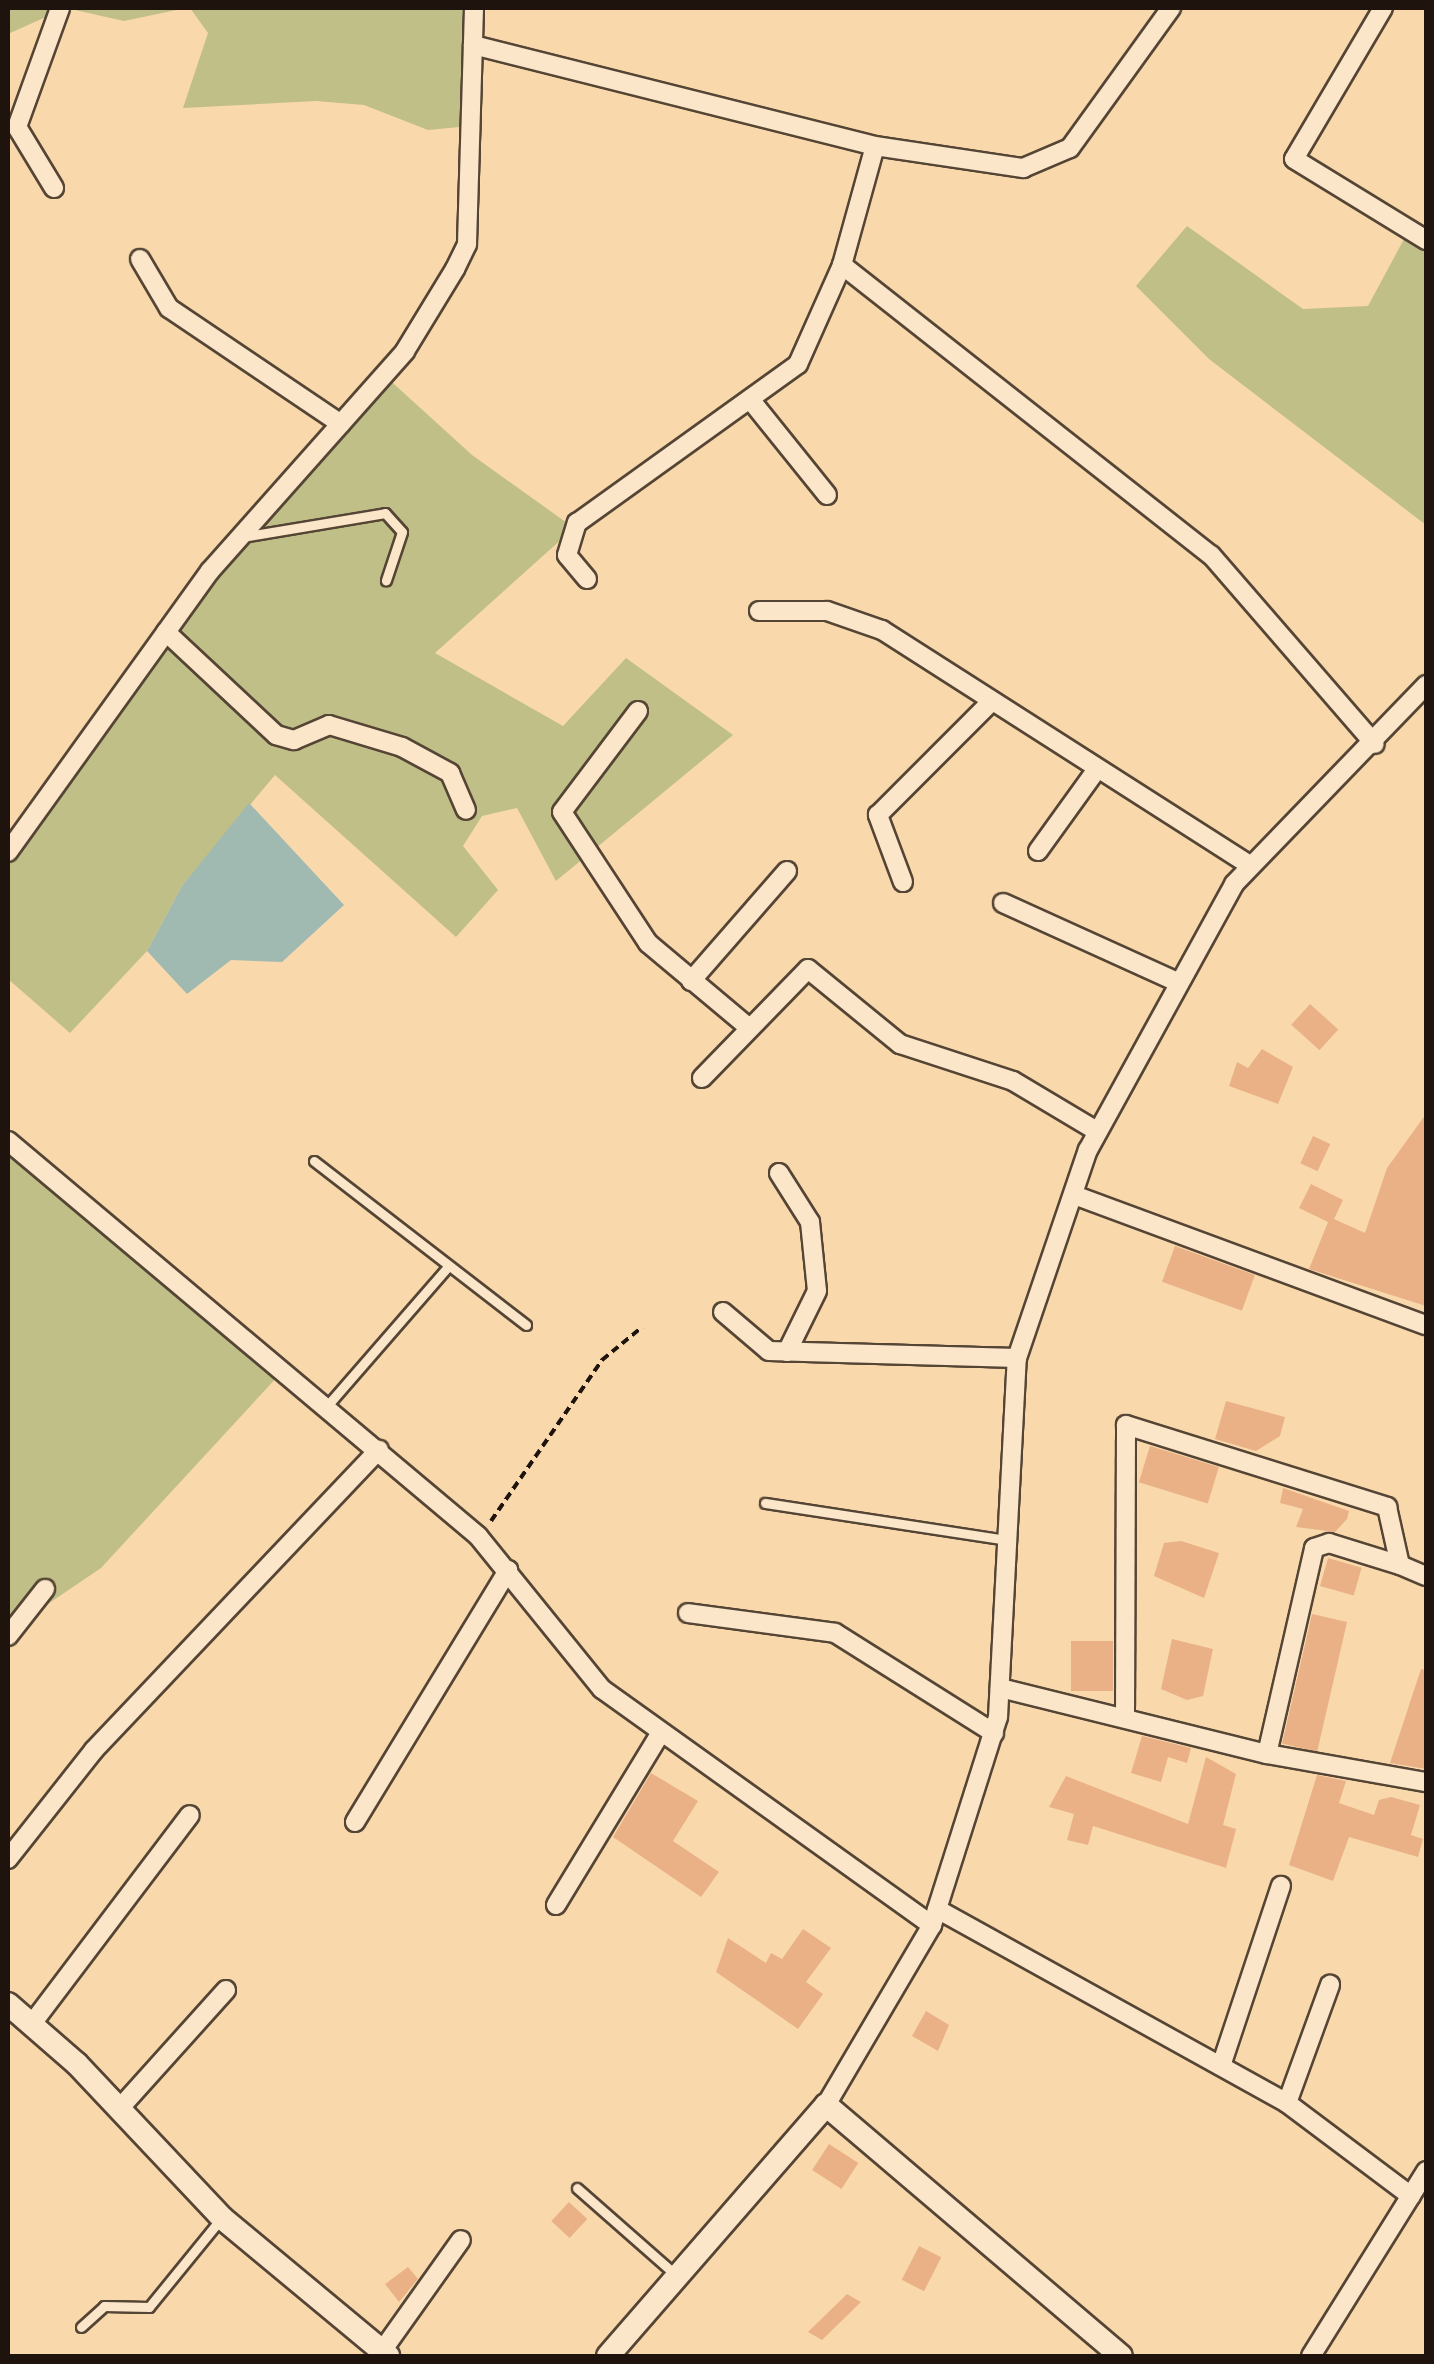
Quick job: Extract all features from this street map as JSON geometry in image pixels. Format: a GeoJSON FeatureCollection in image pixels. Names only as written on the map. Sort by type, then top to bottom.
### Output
{"type":"FeatureCollection","features":[{"type":"Feature","properties":{"kind":"street"},"geometry":{"type":"LineString","coordinates":[[54,188],[12,125],[60,8]]}},
{"type":"Feature","properties":{"kind":"street"},"geometry":{"type":"LineString","coordinates":[[8,852],[166,632],[240,538],[405,351],[466,244],[474,8]]}},
{"type":"Feature","properties":{"kind":"street"},"geometry":{"type":"LineString","coordinates":[[473,44],[875,146],[1023,168],[1049,162],[1070,148],[1172,8]]}},
{"type":"Feature","properties":{"kind":"street"},"geometry":{"type":"LineString","coordinates":[[1382,8],[1294,158],[1426,240]]}},
{"type":"Feature","properties":{"kind":"street"},"geometry":{"type":"LineString","coordinates":[[587,579],[567,555],[578,523],[753,403],[798,364],[842,264],[875,146]]}},
{"type":"Feature","properties":{"kind":"street"},"geometry":{"type":"LineString","coordinates":[[140,259],[169,308],[341,424]]}},
{"type":"Feature","properties":{"kind":"street"},"geometry":{"type":"LineString","coordinates":[[842,264],[1211,555],[1374,744]]}},
{"type":"Feature","properties":{"kind":"street"},"geometry":{"type":"LineString","coordinates":[[753,403],[827,495]]}},
{"type":"Feature","properties":{"kind":"street"},"geometry":{"type":"LineString","coordinates":[[759,611],[858,618],[1095,772],[1250,865]]}},
{"type":"Feature","properties":{"kind":"street"},"geometry":{"type":"LineString","coordinates":[[166,632],[276,735],[294,740],[330,725],[402,747],[450,773],[466,810]]}},
{"type":"Feature","properties":{"kind":"street"},"geometry":{"type":"LineString","coordinates":[[608,2356],[681,2279],[826,2105],[935,1917],[994,1733],[1000,1688],[1017,1358],[1097,1131],[1175,981],[1250,865],[1374,744],[1426,685]]}},
{"type":"Feature","properties":{"kind":"street"},"geometry":{"type":"LineString","coordinates":[[903,882],[878,815],[988,704]]}},
{"type":"Feature","properties":{"kind":"street"},"geometry":{"type":"LineString","coordinates":[[638,711],[562,812],[648,943],[747,1026]]}},
{"type":"Feature","properties":{"kind":"street"},"geometry":{"type":"LineString","coordinates":[[1038,851],[1095,772]]}},
{"type":"Feature","properties":{"kind":"street"},"geometry":{"type":"LineString","coordinates":[[691,981],[787,871]]}},
{"type":"Feature","properties":{"kind":"street"},"geometry":{"type":"LineString","coordinates":[[1003,903],[1175,981]]}},
{"type":"Feature","properties":{"kind":"street"},"geometry":{"type":"LineString","coordinates":[[702,1078],[747,1026],[808,969],[900,1044],[1025,1086],[1097,1131]]}},
{"type":"Feature","properties":{"kind":"street"},"geometry":{"type":"LineString","coordinates":[[8,1141],[478,1536],[602,1689],[660,1734],[935,1917],[1286,2103],[1411,2196]]}},
{"type":"Feature","properties":{"kind":"street"},"geometry":{"type":"LineString","coordinates":[[779,1173],[810,1222],[816,1292],[786,1352]]}},
{"type":"Feature","properties":{"kind":"street"},"geometry":{"type":"LineString","coordinates":[[1074,1195],[1426,1325]]}},
{"type":"Feature","properties":{"kind":"street"},"geometry":{"type":"LineString","coordinates":[[723,1312],[760,1348],[1017,1358]]}},
{"type":"Feature","properties":{"kind":"street"},"geometry":{"type":"LineString","coordinates":[[1125,1718],[1126,1425],[1386,1507],[1400,1565]]}},
{"type":"Feature","properties":{"kind":"street"},"geometry":{"type":"LineString","coordinates":[[8,1859],[94,1750],[379,1450]]}},
{"type":"Feature","properties":{"kind":"street"},"geometry":{"type":"LineString","coordinates":[[1267,1754],[1314,1548],[1330,1542],[1426,1576]]}},
{"type":"Feature","properties":{"kind":"street"},"geometry":{"type":"LineString","coordinates":[[355,1822],[508,1570]]}},
{"type":"Feature","properties":{"kind":"street"},"geometry":{"type":"LineString","coordinates":[[8,1636],[45,1589]]}},
{"type":"Feature","properties":{"kind":"street"},"geometry":{"type":"LineString","coordinates":[[688,1614],[835,1633],[994,1733]]}},
{"type":"Feature","properties":{"kind":"street"},"geometry":{"type":"LineString","coordinates":[[1000,1688],[1267,1754],[1426,1782]]}},
{"type":"Feature","properties":{"kind":"street"},"geometry":{"type":"LineString","coordinates":[[556,1905],[660,1734]]}},
{"type":"Feature","properties":{"kind":"street"},"geometry":{"type":"LineString","coordinates":[[31,2025],[190,1816]]}},
{"type":"Feature","properties":{"kind":"street"},"geometry":{"type":"LineString","coordinates":[[1221,2066],[1282,1886]]}},
{"type":"Feature","properties":{"kind":"street"},"geometry":{"type":"LineString","coordinates":[[1286,2103],[1330,1985]]}},
{"type":"Feature","properties":{"kind":"street"},"geometry":{"type":"LineString","coordinates":[[119,2109],[226,1990]]}},
{"type":"Feature","properties":{"kind":"street"},"geometry":{"type":"LineString","coordinates":[[8,2004],[119,2109],[222,2218],[385,2354],[462,2240]]}},
{"type":"Feature","properties":{"kind":"street"},"geometry":{"type":"LineString","coordinates":[[826,2105],[1121,2356]]}},
{"type":"Feature","properties":{"kind":"street"},"geometry":{"type":"LineString","coordinates":[[1311,2356],[1426,2171]]}},
{"type":"Feature","properties":{"kind":"lane"},"geometry":{"type":"LineString","coordinates":[[240,538],[385,513],[402,532],[386,580]]}},
{"type":"Feature","properties":{"kind":"lane"},"geometry":{"type":"LineString","coordinates":[[314,1161],[447,1268],[526,1325]]}},
{"type":"Feature","properties":{"kind":"lane"},"geometry":{"type":"LineString","coordinates":[[324,1409],[447,1268]]}},
{"type":"Feature","properties":{"kind":"lane"},"geometry":{"type":"LineString","coordinates":[[764,1504],[1008,1540]]}},
{"type":"Feature","properties":{"kind":"lane"},"geometry":{"type":"LineString","coordinates":[[577,2188],[681,2279]]}},
{"type":"Feature","properties":{"kind":"lane"},"geometry":{"type":"LineString","coordinates":[[81,2327],[104,2306],[149,2307],[222,2218]]}},
{"type":"Feature","properties":{"kind":"path"},"geometry":{"type":"LineString","coordinates":[[478,1536],[602,1360],[642,1327]]}},
{"type":"Feature","properties":{"kind":"shaded area"},"geometry":{"type":"Polygon","coordinates":[[[8,8],[66,8],[8,34],[8,8]]]}},
{"type":"Feature","properties":{"kind":"shaded area"},"geometry":{"type":"Polygon","coordinates":[[[66,8],[186,8],[124,21],[66,8]]]}},
{"type":"Feature","properties":{"kind":"shaded area"},"geometry":{"type":"Polygon","coordinates":[[[190,8],[474,8],[470,126],[428,130],[364,105],[316,101],[183,108],[208,33],[190,8]]]}},
{"type":"Feature","properties":{"kind":"shaded area"},"geometry":{"type":"Polygon","coordinates":[[[1187,226],[1303,309],[1368,306],[1411,226],[1426,231],[1426,525],[1209,359],[1136,286],[1187,226]]]}},
{"type":"Feature","properties":{"kind":"shaded area"},"geometry":{"type":"Polygon","coordinates":[[[383,374],[472,455],[574,528],[435,653],[563,726],[626,658],[733,735],[556,881],[517,808],[482,816],[463,846],[498,890],[456,937],[275,775],[182,886],[147,951],[70,1033],[8,979],[8,864],[220,573],[383,374]]]}},
{"type":"Feature","properties":{"kind":"shaded area"},"geometry":{"type":"Polygon","coordinates":[[[8,1156],[279,1375],[101,1568],[8,1631],[8,1156]]]}},
{"type":"Feature","properties":{"kind":"water"},"geometry":{"type":"Polygon","coordinates":[[[249,803],[344,905],[282,962],[231,960],[187,994],[147,951],[182,886],[249,803]]]}},
{"type":"Feature","properties":{"kind":"building"},"geometry":{"type":"Polygon","coordinates":[[[1310,1004],[1338,1029],[1320,1050],[1291,1025],[1310,1004]]]}},
{"type":"Feature","properties":{"kind":"building"},"geometry":{"type":"Polygon","coordinates":[[[1262,1049],[1293,1067],[1278,1104],[1229,1086],[1237,1062],[1248,1068],[1262,1049]]]}},
{"type":"Feature","properties":{"kind":"building"},"geometry":{"type":"Polygon","coordinates":[[[1426,1114],[1426,1306],[1309,1269],[1328,1222],[1299,1208],[1311,1184],[1343,1200],[1334,1219],[1365,1233],[1387,1168],[1426,1114]]]}},
{"type":"Feature","properties":{"kind":"building"},"geometry":{"type":"Polygon","coordinates":[[[1313,1136],[1330,1144],[1318,1171],[1300,1163],[1313,1136]]]}},
{"type":"Feature","properties":{"kind":"building"},"geometry":{"type":"Polygon","coordinates":[[[1175,1246],[1255,1275],[1242,1311],[1162,1282],[1175,1246]]]}},
{"type":"Feature","properties":{"kind":"building"},"geometry":{"type":"Polygon","coordinates":[[[1226,1401],[1285,1417],[1280,1436],[1256,1451],[1215,1439],[1226,1401]]]}},
{"type":"Feature","properties":{"kind":"building"},"geometry":{"type":"Polygon","coordinates":[[[1150,1446],[1219,1467],[1208,1503],[1139,1482],[1150,1446]]]}},
{"type":"Feature","properties":{"kind":"building"},"geometry":{"type":"Polygon","coordinates":[[[1283,1488],[1349,1511],[1347,1519],[1335,1532],[1296,1527],[1303,1509],[1280,1503],[1283,1488]]]}},
{"type":"Feature","properties":{"kind":"building"},"geometry":{"type":"Polygon","coordinates":[[[1181,1541],[1219,1553],[1204,1598],[1154,1576],[1164,1543],[1181,1541]]]}},
{"type":"Feature","properties":{"kind":"building"},"geometry":{"type":"Polygon","coordinates":[[[1328,1558],[1362,1568],[1354,1596],[1320,1586],[1328,1558]]]}},
{"type":"Feature","properties":{"kind":"building"},"geometry":{"type":"Polygon","coordinates":[[[1312,1614],[1347,1622],[1317,1752],[1282,1744],[1312,1614]]]}},
{"type":"Feature","properties":{"kind":"building"},"geometry":{"type":"Polygon","coordinates":[[[1172,1639],[1213,1649],[1203,1696],[1187,1700],[1161,1689],[1172,1639]]]}},
{"type":"Feature","properties":{"kind":"building"},"geometry":{"type":"Polygon","coordinates":[[[1071,1641],[1113,1641],[1113,1691],[1071,1691],[1071,1641]]]}},
{"type":"Feature","properties":{"kind":"building"},"geometry":{"type":"Polygon","coordinates":[[[1421,1669],[1426,1670],[1426,1769],[1390,1763],[1421,1669]]]}},
{"type":"Feature","properties":{"kind":"building"},"geometry":{"type":"Polygon","coordinates":[[[1142,1736],[1191,1748],[1187,1763],[1168,1757],[1161,1782],[1131,1773],[1142,1736]]]}},
{"type":"Feature","properties":{"kind":"building"},"geometry":{"type":"Polygon","coordinates":[[[1206,1757],[1236,1774],[1223,1825],[1236,1829],[1226,1868],[1093,1826],[1088,1845],[1067,1840],[1074,1814],[1049,1807],[1066,1776],[1188,1824],[1206,1757]]]}},
{"type":"Feature","properties":{"kind":"building"},"geometry":{"type":"Polygon","coordinates":[[[651,1773],[698,1801],[673,1841],[719,1872],[701,1897],[613,1837],[651,1773]]]}},
{"type":"Feature","properties":{"kind":"building"},"geometry":{"type":"Polygon","coordinates":[[[1317,1775],[1346,1781],[1339,1803],[1374,1815],[1379,1800],[1391,1797],[1420,1805],[1411,1835],[1423,1839],[1418,1857],[1349,1837],[1333,1881],[1289,1865],[1317,1775]]]}},
{"type":"Feature","properties":{"kind":"building"},"geometry":{"type":"Polygon","coordinates":[[[803,1929],[831,1948],[806,1982],[823,1994],[798,2029],[716,1972],[728,1938],[766,1963],[771,1953],[782,1959],[803,1929]]]}},
{"type":"Feature","properties":{"kind":"building"},"geometry":{"type":"Polygon","coordinates":[[[926,2011],[949,2025],[938,2051],[912,2036],[926,2011]]]}},
{"type":"Feature","properties":{"kind":"building"},"geometry":{"type":"Polygon","coordinates":[[[829,2144],[858,2163],[841,2189],[812,2170],[829,2144]]]}},
{"type":"Feature","properties":{"kind":"building"},"geometry":{"type":"Polygon","coordinates":[[[569,2202],[587,2219],[570,2238],[551,2221],[569,2202]]]}},
{"type":"Feature","properties":{"kind":"building"},"geometry":{"type":"Polygon","coordinates":[[[919,2246],[941,2257],[924,2291],[902,2280],[919,2246]]]}},
{"type":"Feature","properties":{"kind":"building"},"geometry":{"type":"Polygon","coordinates":[[[408,2267],[418,2279],[399,2302],[385,2284],[408,2267]]]}},
{"type":"Feature","properties":{"kind":"building"},"geometry":{"type":"Polygon","coordinates":[[[847,2294],[861,2302],[822,2340],[808,2332],[847,2294]]]}}]}
